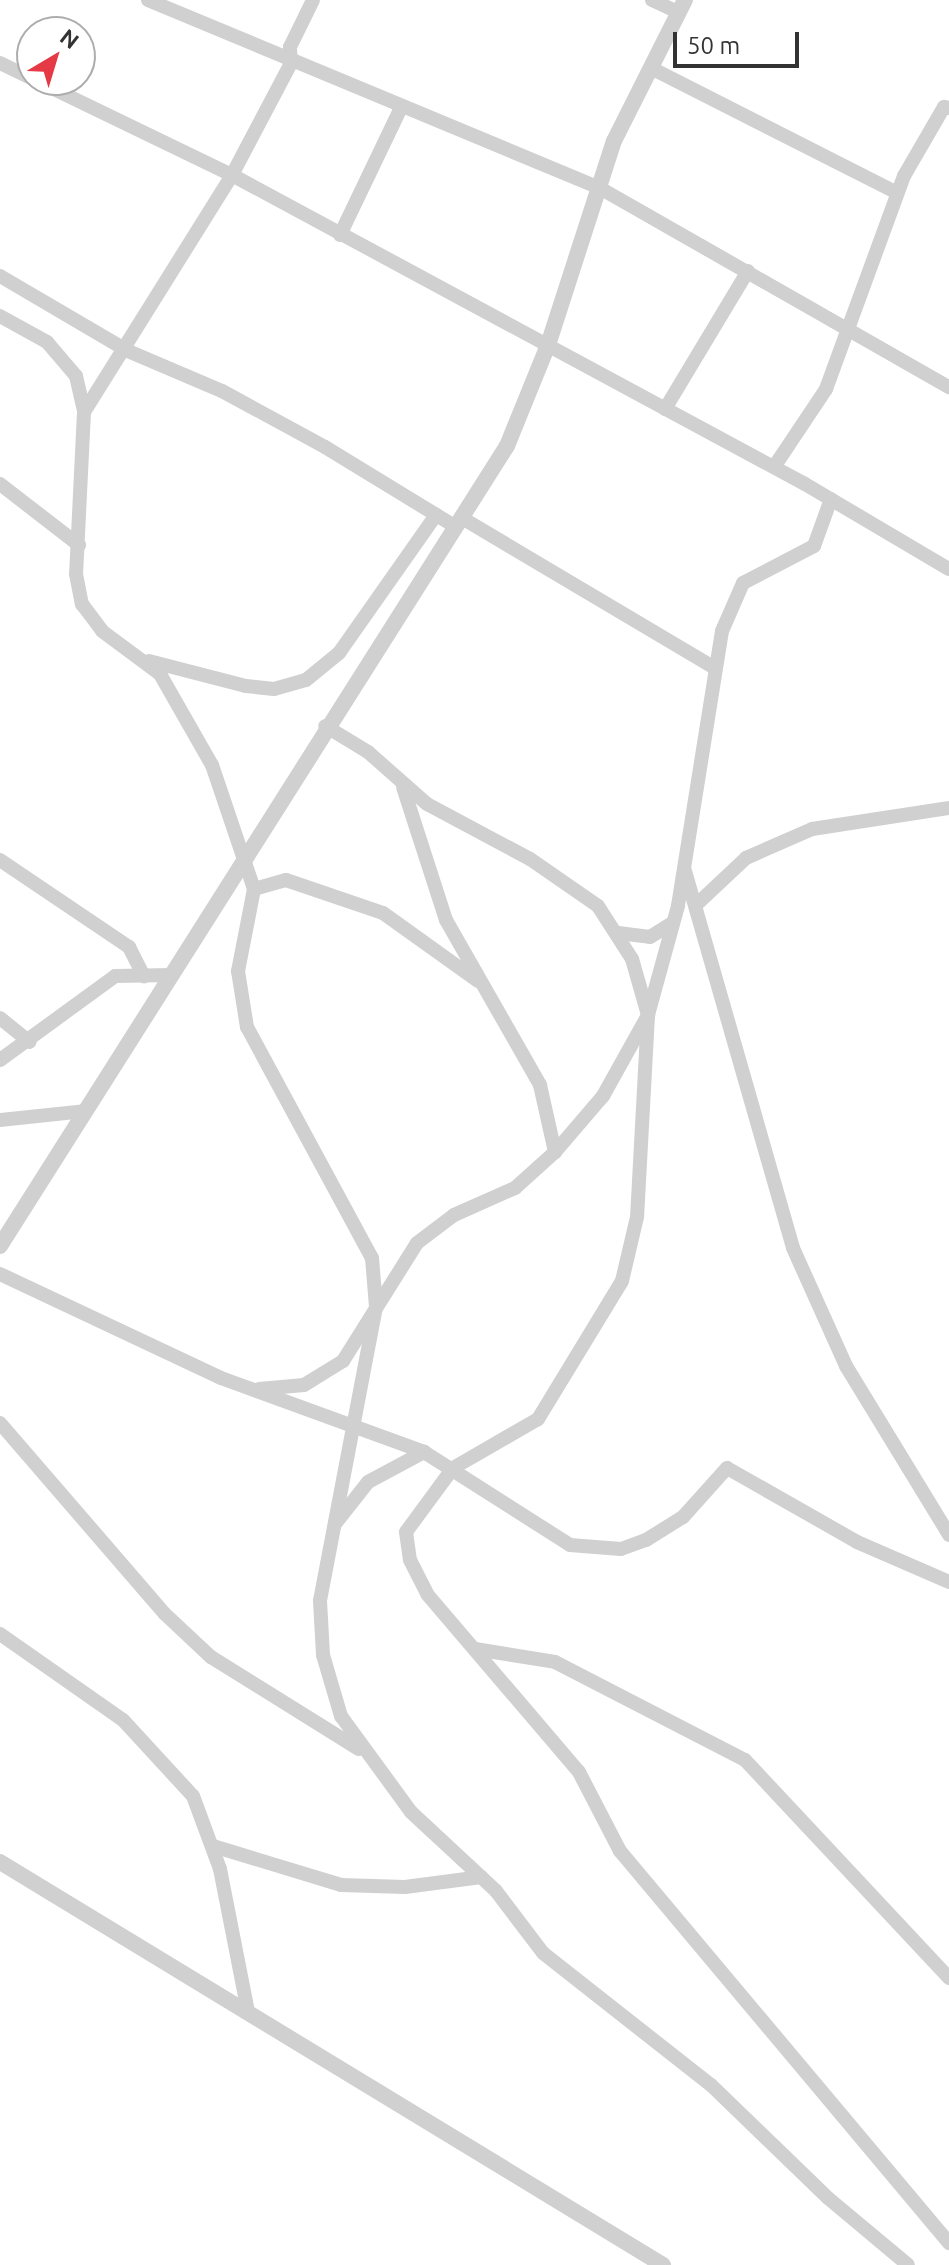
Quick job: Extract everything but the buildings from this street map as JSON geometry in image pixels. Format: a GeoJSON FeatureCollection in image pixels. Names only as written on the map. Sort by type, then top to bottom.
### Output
{"type":"FeatureCollection","features":[{"type":"Feature","properties":{"kind":"street"},"geometry":{"type":"LineString","coordinates":[[148,0],[400,110],[598,187],[849,327],[949,387]]}},
{"type":"Feature","properties":{"kind":"street"},"geometry":{"type":"LineString","coordinates":[[84,412],[128,351],[232,175],[291,63],[290,47],[313,0]]}},
{"type":"Feature","properties":{"kind":"street"},"geometry":{"type":"LineString","coordinates":[[0,1246],[241,866],[325,726],[507,446],[548,345],[598,187],[682,6],[652,0]]}},
{"type":"Feature","properties":{"kind":"street"},"geometry":{"type":"LineString","coordinates":[[0,63],[232,175],[774,467],[949,569]]}},
{"type":"Feature","properties":{"kind":"street"},"geometry":{"type":"LineString","coordinates":[[651,68],[897,193]]}},
{"type":"Feature","properties":{"kind":"street"},"geometry":{"type":"LineString","coordinates":[[774,467],[816,408],[897,193],[947,103]]}},
{"type":"Feature","properties":{"kind":"street"},"geometry":{"type":"LineString","coordinates":[[340,235],[400,110]]}},
{"type":"Feature","properties":{"kind":"street"},"geometry":{"type":"LineString","coordinates":[[665,409],[748,271]]}},
{"type":"Feature","properties":{"kind":"street"},"geometry":{"type":"LineString","coordinates":[[0,276],[128,351],[230,395],[436,515],[459,522],[715,668]]}},
{"type":"Feature","properties":{"kind":"street"},"geometry":{"type":"LineString","coordinates":[[0,316],[47,342],[66,361],[84,412],[79,545],[82,604],[102,631],[149,661],[246,686],[274,689],[306,680],[345,646],[436,515]]}},
{"type":"Feature","properties":{"kind":"street"},"geometry":{"type":"LineString","coordinates":[[0,484],[79,545]]}},
{"type":"Feature","properties":{"kind":"street"},"geometry":{"type":"LineString","coordinates":[[831,499],[814,546],[743,583],[730,607],[715,668],[674,922],[648,1015],[637,1217],[622,1281],[538,1419],[453,1468],[406,1532],[410,1560],[427,1594],[579,1772],[602,1826],[670,1913],[949,2243]]}},
{"type":"Feature","properties":{"kind":"street"},"geometry":{"type":"LineString","coordinates":[[149,661],[212,765],[241,866],[254,889],[238,971],[243,1014],[361,1229],[372,1258],[376,1307],[320,1601],[323,1655],[341,1716],[363,1751],[411,1812],[481,1877],[543,1953],[711,2085],[818,2189],[908,2265]]}},
{"type":"Feature","properties":{"kind":"street"},"geometry":{"type":"LineString","coordinates":[[242,1387],[285,1390],[320,1380],[343,1361],[402,1261],[434,1227],[495,1200],[555,1152],[603,1096],[648,1015],[618,933],[582,894],[427,804],[368,752],[325,726]]}},
{"type":"Feature","properties":{"kind":"street"},"geometry":{"type":"LineString","coordinates":[[402,783],[446,920],[540,1085],[555,1152]]}},
{"type":"Feature","properties":{"kind":"street"},"geometry":{"type":"LineString","coordinates":[[696,905],[746,858],[812,829],[949,808]]}},
{"type":"Feature","properties":{"kind":"street"},"geometry":{"type":"LineString","coordinates":[[0,860],[129,947],[144,976]]}},
{"type":"Feature","properties":{"kind":"street"},"geometry":{"type":"LineString","coordinates":[[684,867],[793,1248],[846,1366],[949,1535]]}},
{"type":"Feature","properties":{"kind":"street"},"geometry":{"type":"LineString","coordinates":[[254,889],[286,880],[395,918],[485,986]]}},
{"type":"Feature","properties":{"kind":"street"},"geometry":{"type":"LineString","coordinates":[[618,933],[650,937],[674,922]]}},
{"type":"Feature","properties":{"kind":"street"},"geometry":{"type":"LineString","coordinates":[[0,1060],[30,1042],[110,980],[172,975]]}},
{"type":"Feature","properties":{"kind":"street"},"geometry":{"type":"LineString","coordinates":[[0,1018],[30,1042]]}},
{"type":"Feature","properties":{"kind":"street"},"geometry":{"type":"LineString","coordinates":[[0,1120],[85,1111]]}},
{"type":"Feature","properties":{"kind":"street"},"geometry":{"type":"LineString","coordinates":[[0,1274],[242,1387],[424,1452],[453,1468],[546,1534],[598,1550],[621,1549],[665,1529],[720,1473],[736,1470],[857,1542],[949,1582]]}},
{"type":"Feature","properties":{"kind":"street"},"geometry":{"type":"LineString","coordinates":[[0,1423],[165,1614],[220,1665],[363,1751]]}},
{"type":"Feature","properties":{"kind":"street"},"geometry":{"type":"LineString","coordinates":[[333,1528],[368,1482],[424,1452]]}},
{"type":"Feature","properties":{"kind":"street"},"geometry":{"type":"LineString","coordinates":[[0,1634],[76,1681],[162,1756],[193,1796],[213,1846],[248,2012]]}},
{"type":"Feature","properties":{"kind":"street"},"geometry":{"type":"LineString","coordinates":[[475,1649],[555,1662],[745,1760],[949,1978]]}},
{"type":"Feature","properties":{"kind":"street"},"geometry":{"type":"LineString","coordinates":[[213,1846],[341,1885],[405,1887],[481,1877]]}},
{"type":"Feature","properties":{"kind":"street"},"geometry":{"type":"LineString","coordinates":[[0,1862],[663,2265]]}}]}
